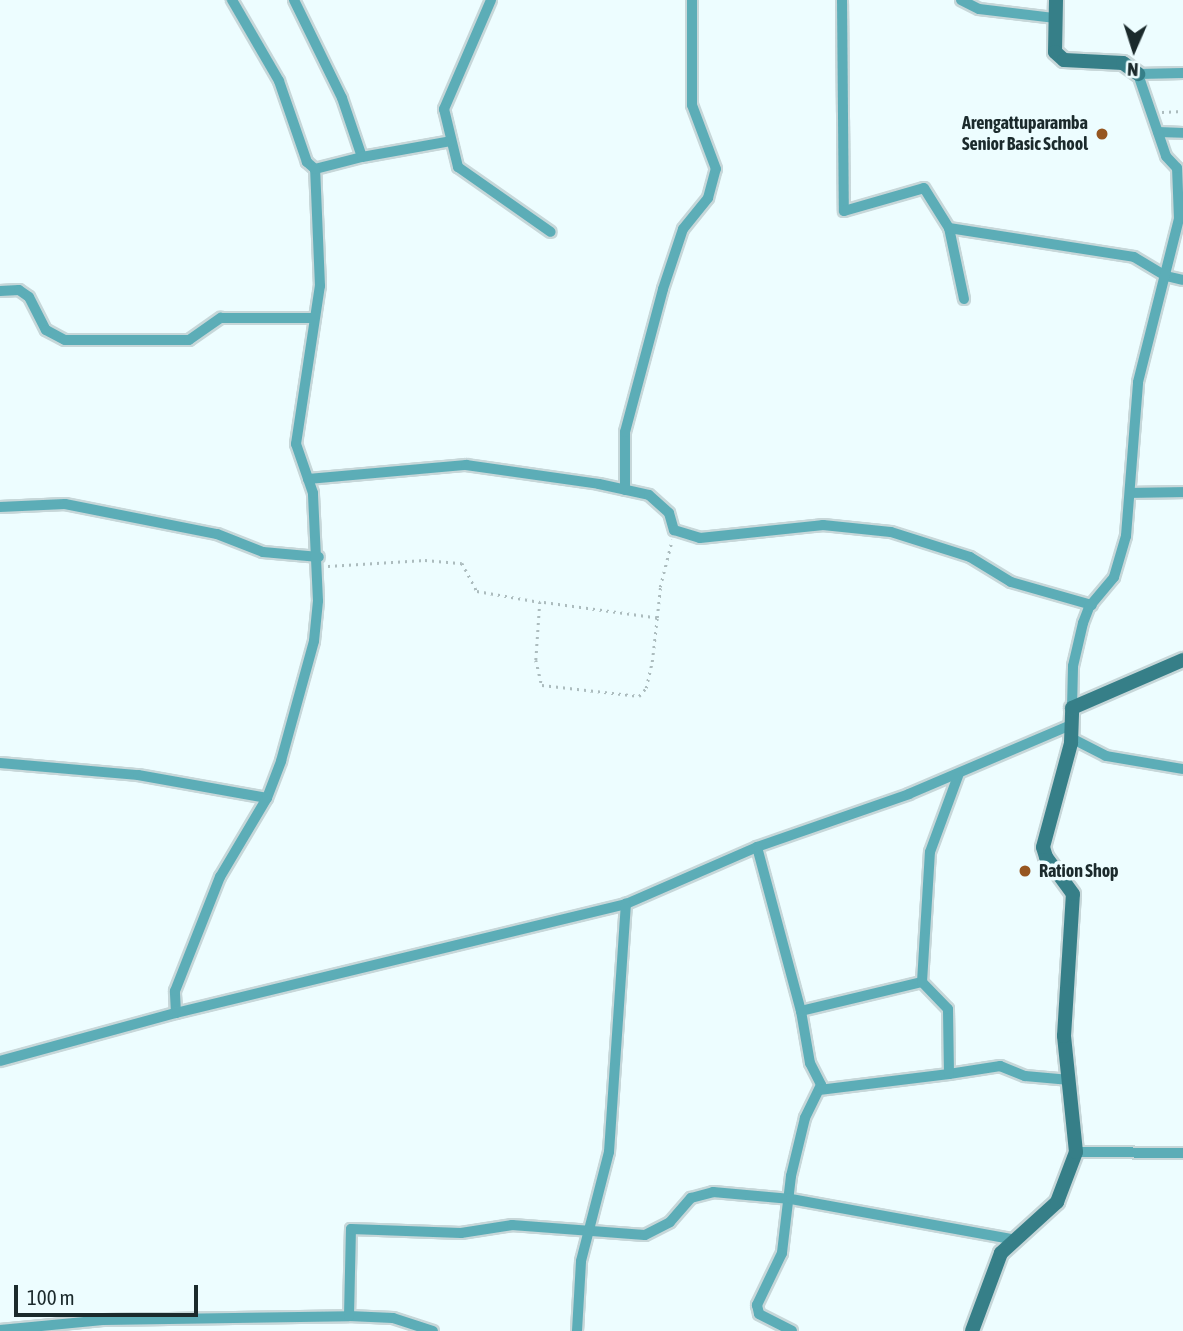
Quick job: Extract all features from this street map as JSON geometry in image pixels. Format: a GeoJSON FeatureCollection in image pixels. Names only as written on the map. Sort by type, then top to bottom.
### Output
{"type":"FeatureCollection","features":[{"type":"Feature","properties":{"kind":"main road"},"geometry":{"type":"LineString","coordinates":[[1056,0],[1055,52],[1064,60],[1101,59],[1123,64],[1138,74]]}},
{"type":"Feature","properties":{"kind":"main road"},"geometry":{"type":"LineString","coordinates":[[972,1331],[1001,1253],[1012,1239],[1035,1227],[1057,1202],[1076,1152],[1064,1036],[1073,894],[1043,847],[1071,731],[1072,708],[1183,660]]}},
{"type":"Feature","properties":{"kind":"street"},"geometry":{"type":"LineString","coordinates":[[176,1013],[175,991],[220,877],[267,798],[314,641],[319,562],[308,479],[296,444],[320,286],[315,169],[307,162],[279,81],[232,0]]}},
{"type":"Feature","properties":{"kind":"street"},"geometry":{"type":"LineString","coordinates":[[294,0],[342,98],[362,157]]}},
{"type":"Feature","properties":{"kind":"street"},"geometry":{"type":"LineString","coordinates":[[491,0],[444,109],[458,167],[551,232]]}},
{"type":"Feature","properties":{"kind":"street"},"geometry":{"type":"LineString","coordinates":[[625,490],[625,432],[663,289],[683,229],[708,198],[716,169],[692,105],[691,0]]}},
{"type":"Feature","properties":{"kind":"street"},"geometry":{"type":"LineString","coordinates":[[842,0],[844,211],[924,188],[949,228],[964,299]]}},
{"type":"Feature","properties":{"kind":"street"},"geometry":{"type":"LineString","coordinates":[[961,0],[979,9],[1055,18]]}},
{"type":"Feature","properties":{"kind":"street"},"geometry":{"type":"LineString","coordinates":[[1178,172],[1158,132],[1138,74],[1183,72]]}},
{"type":"Feature","properties":{"kind":"street"},"geometry":{"type":"LineString","coordinates":[[1158,132],[1183,133]]}},
{"type":"Feature","properties":{"kind":"street"},"geometry":{"type":"LineString","coordinates":[[315,169],[362,157],[452,141]]}},
{"type":"Feature","properties":{"kind":"street"},"geometry":{"type":"LineString","coordinates":[[1072,708],[1076,645],[1092,604],[1114,577],[1126,536],[1138,382],[1179,219],[1178,172],[1183,158]]}},
{"type":"Feature","properties":{"kind":"street"},"geometry":{"type":"LineString","coordinates":[[949,228],[1134,257],[1166,276],[1183,279]]}},
{"type":"Feature","properties":{"kind":"street"},"geometry":{"type":"LineString","coordinates":[[0,290],[19,290],[29,297],[46,330],[65,340],[189,340],[221,318],[314,318]]}},
{"type":"Feature","properties":{"kind":"street"},"geometry":{"type":"LineString","coordinates":[[308,479],[466,465],[649,495],[662,503],[674,530],[700,538],[823,525],[891,532],[970,557],[1011,582],[1092,604]]}},
{"type":"Feature","properties":{"kind":"street"},"geometry":{"type":"LineString","coordinates":[[1131,493],[1183,492]]}},
{"type":"Feature","properties":{"kind":"street"},"geometry":{"type":"LineString","coordinates":[[0,507],[65,504],[217,534],[263,552],[319,562]]}},
{"type":"Feature","properties":{"kind":"street"},"geometry":{"type":"LineString","coordinates":[[0,1061],[176,1013],[626,904],[757,847],[1071,731],[1106,756],[1158,767],[1183,769]]}},
{"type":"Feature","properties":{"kind":"street"},"geometry":{"type":"LineString","coordinates":[[1158,767],[1183,759]]}},
{"type":"Feature","properties":{"kind":"street"},"geometry":{"type":"LineString","coordinates":[[0,762],[138,775],[267,798]]}},
{"type":"Feature","properties":{"kind":"street"},"geometry":{"type":"LineString","coordinates":[[949,1074],[948,1009],[922,982],[930,852],[959,773]]}},
{"type":"Feature","properties":{"kind":"street"},"geometry":{"type":"LineString","coordinates":[[757,847],[819,1090],[805,1118],[782,1253],[757,1306],[759,1314],[792,1331]]}},
{"type":"Feature","properties":{"kind":"street"},"geometry":{"type":"LineString","coordinates":[[577,1331],[581,1261],[609,1152],[626,904]]}},
{"type":"Feature","properties":{"kind":"street"},"geometry":{"type":"LineString","coordinates":[[801,1011],[922,982]]}},
{"type":"Feature","properties":{"kind":"street"},"geometry":{"type":"LineString","coordinates":[[819,1090],[1000,1066],[1025,1076],[1070,1080]]}},
{"type":"Feature","properties":{"kind":"street"},"geometry":{"type":"LineString","coordinates":[[1076,1152],[1183,1153]]}},
{"type":"Feature","properties":{"kind":"street"},"geometry":{"type":"LineString","coordinates":[[349,1316],[351,1229],[461,1233],[512,1225],[645,1234],[670,1222],[691,1198],[713,1192],[791,1199],[1012,1239]]}},
{"type":"Feature","properties":{"kind":"street"},"geometry":{"type":"LineString","coordinates":[[0,1330],[103,1320],[349,1316],[393,1318],[433,1331]]}},
{"type":"Feature","properties":{"kind":"path"},"geometry":{"type":"LineString","coordinates":[[1153,114],[1183,111]]}},
{"type":"Feature","properties":{"kind":"path"},"geometry":{"type":"LineString","coordinates":[[540,602],[536,660],[542,685],[576,691],[639,696],[646,688],[652,662],[657,618],[674,530]]}},
{"type":"Feature","properties":{"kind":"path"},"geometry":{"type":"LineString","coordinates":[[319,562],[425,560],[463,563],[477,591],[657,618]]}},
{"type":"Feature","properties":{"kind":"place","name":"Arengattuparamba Senior Basic School"},"geometry":{"type":"Point","coordinates":[1102,134]}},
{"type":"Feature","properties":{"kind":"place","name":"Ration Shop"},"geometry":{"type":"Point","coordinates":[1025,871]}}]}
